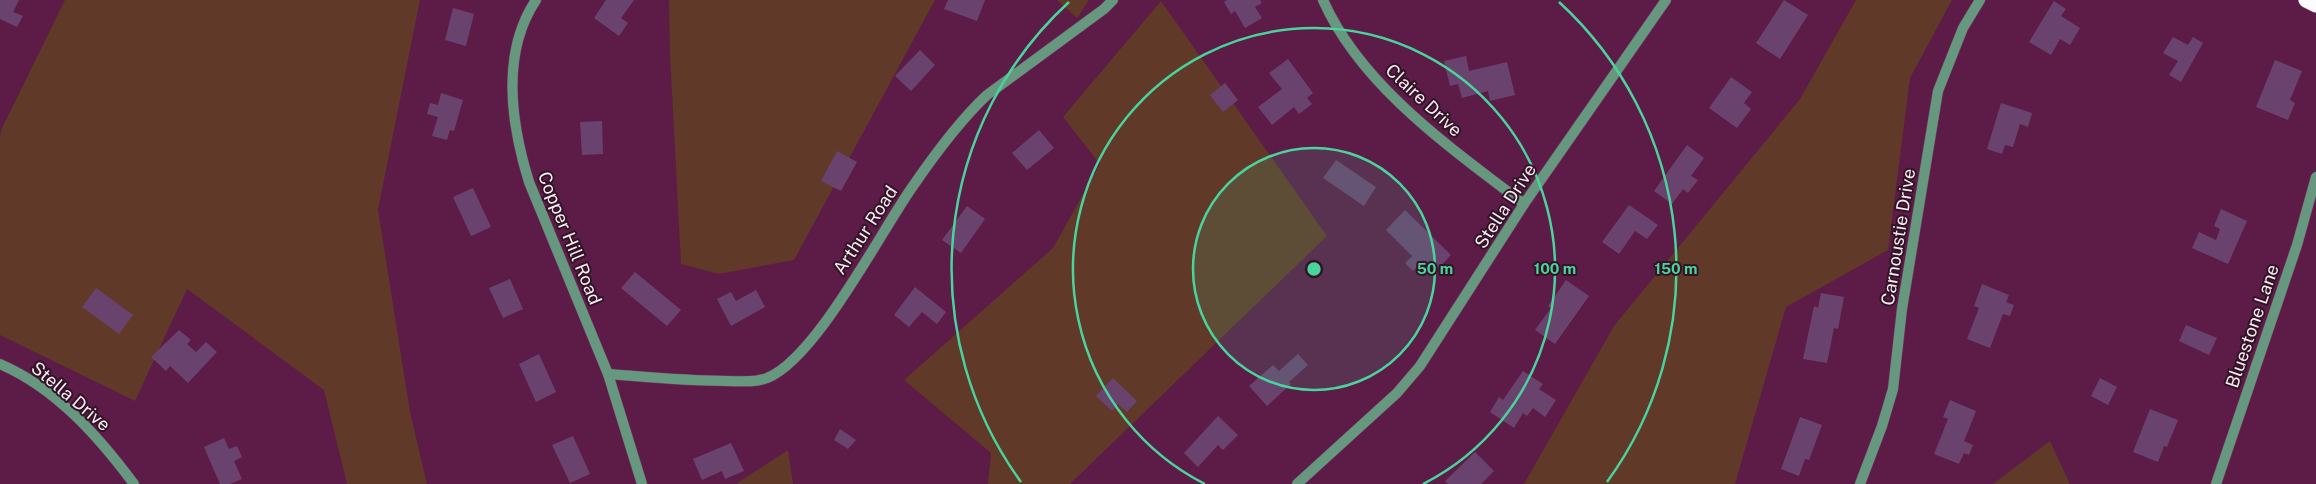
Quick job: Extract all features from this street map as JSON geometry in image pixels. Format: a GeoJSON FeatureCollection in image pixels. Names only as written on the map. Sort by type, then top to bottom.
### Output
{"type":"FeatureCollection","features":[{"type":"Feature","properties":{"kind":"highway"},"geometry":{"type":"LineString","coordinates":[[2306,0],[2316,5]]}},
{"type":"Feature","properties":{"kind":"street","name":"Copper Hill Road"},"geometry":{"type":"LineString","coordinates":[[536,0],[519,32],[513,63],[512,100],[520,153],[608,374],[642,484]]}},
{"type":"Feature","properties":{"kind":"street","name":"Arthur Road"},"geometry":{"type":"LineString","coordinates":[[608,374],[699,381],[749,381],[767,378],[791,362],[819,331],[912,186],[970,111],[987,95],[1104,9],[1113,0]]}},
{"type":"Feature","properties":{"kind":"street","name":"Claire Drive"},"geometry":{"type":"LineString","coordinates":[[1323,0],[1332,19],[1359,61],[1463,158],[1524,204]]}},
{"type":"Feature","properties":{"kind":"street","name":"Stella Drive"},"geometry":{"type":"LineString","coordinates":[[1297,484],[1397,392],[1420,366],[1524,204],[1666,0]]}},
{"type":"Feature","properties":{"kind":"street","name":"Carnoustie Drive"},"geometry":{"type":"LineString","coordinates":[[1860,484],[1882,426],[1893,388],[1902,309],[1938,91],[1963,28],[1980,0]]}},
{"type":"Feature","properties":{"kind":"street","name":"Bluestone Lane"},"geometry":{"type":"LineString","coordinates":[[2216,484],[2296,245],[2316,177]]}},
{"type":"Feature","properties":{"kind":"street","name":"Stella Drive"},"geometry":{"type":"LineString","coordinates":[[0,364],[39,387],[82,422],[106,446],[134,484]]}},
{"type":"Feature","properties":{"kind":"shaded area"},"geometry":{"type":"Polygon","coordinates":[[[65,0],[420,0],[378,210],[410,412],[427,484],[347,484],[324,390],[187,289],[135,401],[0,335],[0,136],[2,128],[65,0]]]}},
{"type":"Feature","properties":{"kind":"shaded area"},"geometry":{"type":"Polygon","coordinates":[[[669,0],[935,0],[794,260],[719,274],[681,264],[669,0]]]}},
{"type":"Feature","properties":{"kind":"shaded area"},"geometry":{"type":"Polygon","coordinates":[[[1057,0],[1089,0],[1077,18],[1057,0]]]}},
{"type":"Feature","properties":{"kind":"shaded area"},"geometry":{"type":"Polygon","coordinates":[[[1856,0],[1952,0],[1910,78],[1888,250],[1786,307],[1735,484],[1524,484],[1614,326],[1800,99],[1856,0]]]}},
{"type":"Feature","properties":{"kind":"shaded area"},"geometry":{"type":"Polygon","coordinates":[[[1161,1],[1327,236],[1070,484],[988,484],[991,453],[904,380],[1053,248],[1100,164],[1063,117],[1161,1]]]}},
{"type":"Feature","properties":{"kind":"shaded area"},"geometry":{"type":"Polygon","coordinates":[[[2050,441],[2070,484],[1993,484],[2050,441]]]}},
{"type":"Feature","properties":{"kind":"shaded area"},"geometry":{"type":"Polygon","coordinates":[[[788,450],[793,484],[736,484],[788,450]]]}},
{"type":"Feature","properties":{"kind":"building"},"geometry":{"type":"Polygon","coordinates":[[[0,0],[19,0],[13,12],[23,16],[17,27],[0,19],[0,0]]]}},
{"type":"Feature","properties":{"kind":"building"},"geometry":{"type":"Polygon","coordinates":[[[606,0],[634,0],[621,18],[628,23],[619,36],[594,18],[606,0]]]}},
{"type":"Feature","properties":{"kind":"building"},"geometry":{"type":"Polygon","coordinates":[[[948,0],[985,0],[977,21],[944,9],[948,0]]]}},
{"type":"Feature","properties":{"kind":"building"},"geometry":{"type":"Polygon","coordinates":[[[1227,0],[1260,0],[1262,3],[1255,7],[1262,18],[1245,28],[1235,11],[1231,14],[1224,2],[1227,0]]]}},
{"type":"Feature","properties":{"kind":"building"},"geometry":{"type":"Polygon","coordinates":[[[1784,0],[1808,15],[1780,59],[1756,43],[1784,0]]]}},
{"type":"Feature","properties":{"kind":"building"},"geometry":{"type":"Polygon","coordinates":[[[2054,1],[2066,9],[2061,16],[2080,28],[2070,45],[2060,39],[2051,55],[2029,42],[2054,1]]]}},
{"type":"Feature","properties":{"kind":"building"},"geometry":{"type":"Polygon","coordinates":[[[453,8],[474,14],[466,46],[445,40],[453,8]]]}},
{"type":"Feature","properties":{"kind":"building"},"geometry":{"type":"Polygon","coordinates":[[[2173,37],[2188,45],[2193,37],[2203,43],[2181,82],[2169,75],[2178,61],[2163,53],[2173,37]]]}},
{"type":"Feature","properties":{"kind":"building"},"geometry":{"type":"Polygon","coordinates":[[[920,50],[935,65],[911,91],[895,76],[920,50]]]}},
{"type":"Feature","properties":{"kind":"building"},"geometry":{"type":"Polygon","coordinates":[[[1466,56],[1469,71],[1507,62],[1515,95],[1490,101],[1488,91],[1462,98],[1458,84],[1450,86],[1444,61],[1466,56]]]}},
{"type":"Feature","properties":{"kind":"building"},"geometry":{"type":"Polygon","coordinates":[[[1288,59],[1313,93],[1307,98],[1312,104],[1299,114],[1294,107],[1272,125],[1258,107],[1282,89],[1269,73],[1288,59]]]}},
{"type":"Feature","properties":{"kind":"building"},"geometry":{"type":"Polygon","coordinates":[[[2275,60],[2302,71],[2290,100],[2295,103],[2288,120],[2256,107],[2275,60]]]}},
{"type":"Feature","properties":{"kind":"building"},"geometry":{"type":"Polygon","coordinates":[[[1731,77],[1752,92],[1744,103],[1751,109],[1737,128],[1709,108],[1731,77]]]}},
{"type":"Feature","properties":{"kind":"building"},"geometry":{"type":"Polygon","coordinates":[[[1225,83],[1238,100],[1223,112],[1210,95],[1225,83]]]}},
{"type":"Feature","properties":{"kind":"building"},"geometry":{"type":"Polygon","coordinates":[[[441,93],[463,100],[454,131],[450,130],[447,140],[432,136],[438,117],[427,114],[430,103],[438,105],[441,93]]]}},
{"type":"Feature","properties":{"kind":"building"},"geometry":{"type":"Polygon","coordinates":[[[2001,103],[2032,113],[2028,127],[2020,124],[2013,147],[2005,145],[2002,154],[1987,149],[2001,103]]]}},
{"type":"Feature","properties":{"kind":"building"},"geometry":{"type":"Polygon","coordinates":[[[602,121],[603,154],[582,155],[580,122],[602,121]]]}},
{"type":"Feature","properties":{"kind":"building"},"geometry":{"type":"Polygon","coordinates":[[[1039,130],[1054,148],[1027,170],[1012,153],[1039,130]]]}},
{"type":"Feature","properties":{"kind":"building"},"geometry":{"type":"Polygon","coordinates":[[[1687,145],[1704,158],[1691,176],[1698,180],[1688,193],[1683,189],[1672,204],[1654,191],[1687,145]]]}},
{"type":"Feature","properties":{"kind":"building"},"geometry":{"type":"Polygon","coordinates":[[[837,151],[857,162],[841,191],[821,181],[837,151]]]}},
{"type":"Feature","properties":{"kind":"building"},"geometry":{"type":"Polygon","coordinates":[[[1336,160],[1376,187],[1364,206],[1323,178],[1336,160]]]}},
{"type":"Feature","properties":{"kind":"building"},"geometry":{"type":"Polygon","coordinates":[[[473,188],[491,227],[471,236],[453,197],[473,188]]]}},
{"type":"Feature","properties":{"kind":"building"},"geometry":{"type":"Polygon","coordinates":[[[1629,205],[1658,225],[1647,239],[1635,231],[1619,254],[1602,242],[1629,205]]]}},
{"type":"Feature","properties":{"kind":"building"},"geometry":{"type":"Polygon","coordinates":[[[967,206],[985,219],[961,253],[942,240],[967,206]]]}},
{"type":"Feature","properties":{"kind":"building"},"geometry":{"type":"Polygon","coordinates":[[[2221,209],[2247,221],[2228,264],[2192,248],[2199,232],[2216,240],[2220,229],[2214,226],[2221,209]]]}},
{"type":"Feature","properties":{"kind":"building"},"geometry":{"type":"Polygon","coordinates":[[[1405,210],[1451,255],[1435,272],[1423,260],[1413,271],[1405,263],[1412,256],[1386,230],[1405,210]]]}},
{"type":"Feature","properties":{"kind":"building"},"geometry":{"type":"Polygon","coordinates":[[[635,272],[681,310],[667,326],[621,288],[635,272]]]}},
{"type":"Feature","properties":{"kind":"building"},"geometry":{"type":"Polygon","coordinates":[[[510,279],[523,309],[503,318],[489,288],[510,279]]]}},
{"type":"Feature","properties":{"kind":"building"},"geometry":{"type":"Polygon","coordinates":[[[1566,280],[1589,296],[1555,344],[1535,330],[1551,308],[1548,306],[1566,280]]]}},
{"type":"Feature","properties":{"kind":"building"},"geometry":{"type":"Polygon","coordinates":[[[1982,284],[2009,295],[2006,302],[2014,305],[2010,316],[2003,314],[1990,348],[1967,339],[1979,308],[1974,306],[1982,284]]]}},
{"type":"Feature","properties":{"kind":"building"},"geometry":{"type":"Polygon","coordinates":[[[915,287],[946,312],[937,324],[922,312],[909,327],[894,315],[915,287]]]}},
{"type":"Feature","properties":{"kind":"building"},"geometry":{"type":"Polygon","coordinates":[[[96,288],[133,315],[119,334],[82,307],[96,288]]]}},
{"type":"Feature","properties":{"kind":"building"},"geometry":{"type":"Polygon","coordinates":[[[756,290],[765,307],[731,326],[717,299],[731,292],[736,301],[756,290]]]}},
{"type":"Feature","properties":{"kind":"building"},"geometry":{"type":"Polygon","coordinates":[[[1821,293],[1844,297],[1838,329],[1834,328],[1827,363],[1803,359],[1814,306],[1818,308],[1821,293]]]}},
{"type":"Feature","properties":{"kind":"building"},"geometry":{"type":"Polygon","coordinates":[[[2186,325],[2217,338],[2209,355],[2179,341],[2186,325]]]}},
{"type":"Feature","properties":{"kind":"building"},"geometry":{"type":"Polygon","coordinates":[[[179,330],[191,340],[187,344],[196,352],[206,342],[217,352],[188,383],[170,366],[166,371],[151,357],[179,330]]]}},
{"type":"Feature","properties":{"kind":"building"},"geometry":{"type":"Polygon","coordinates":[[[539,354],[556,392],[536,402],[519,364],[539,354]]]}},
{"type":"Feature","properties":{"kind":"building"},"geometry":{"type":"Polygon","coordinates":[[[1298,354],[1308,365],[1267,406],[1249,386],[1273,365],[1279,371],[1298,354]]]}},
{"type":"Feature","properties":{"kind":"building"},"geometry":{"type":"Polygon","coordinates":[[[1523,371],[1543,384],[1539,389],[1556,400],[1545,417],[1533,408],[1527,416],[1523,413],[1514,428],[1490,412],[1499,397],[1503,400],[1523,371]]]}},
{"type":"Feature","properties":{"kind":"building"},"geometry":{"type":"Polygon","coordinates":[[[1113,378],[1137,401],[1127,412],[1118,404],[1112,411],[1096,396],[1113,378]]]}},
{"type":"Feature","properties":{"kind":"building"},"geometry":{"type":"Polygon","coordinates":[[[2100,378],[2117,387],[2108,405],[2091,396],[2100,378]]]}},
{"type":"Feature","properties":{"kind":"building"},"geometry":{"type":"Polygon","coordinates":[[[1950,400],[1976,411],[1964,441],[1973,445],[1969,455],[1964,453],[1959,464],[1934,454],[1948,419],[1943,417],[1950,400]]]}},
{"type":"Feature","properties":{"kind":"building"},"geometry":{"type":"Polygon","coordinates":[[[2150,409],[2178,420],[2167,447],[2164,446],[2158,462],[2133,452],[2150,409]]]}},
{"type":"Feature","properties":{"kind":"building"},"geometry":{"type":"Polygon","coordinates":[[[1218,416],[1238,435],[1223,450],[1218,445],[1198,467],[1184,453],[1218,416]]]}},
{"type":"Feature","properties":{"kind":"building"},"geometry":{"type":"Polygon","coordinates":[[[1800,417],[1822,425],[1809,460],[1805,459],[1799,476],[1781,469],[1800,417]]]}},
{"type":"Feature","properties":{"kind":"building"},"geometry":{"type":"Polygon","coordinates":[[[840,429],[856,440],[848,449],[834,440],[840,429]]]}},
{"type":"Feature","properties":{"kind":"building"},"geometry":{"type":"Polygon","coordinates":[[[573,436],[590,474],[570,483],[552,445],[573,436]]]}},
{"type":"Feature","properties":{"kind":"building"},"geometry":{"type":"Polygon","coordinates":[[[224,438],[229,449],[237,446],[242,457],[234,461],[242,479],[230,484],[220,484],[204,447],[224,438]]]}},
{"type":"Feature","properties":{"kind":"building"},"geometry":{"type":"Polygon","coordinates":[[[731,443],[744,471],[725,479],[722,471],[702,480],[693,459],[731,443]]]}},
{"type":"Feature","properties":{"kind":"building"},"geometry":{"type":"Polygon","coordinates":[[[1475,452],[1494,471],[1481,484],[1448,484],[1445,481],[1475,452]]]}}]}
